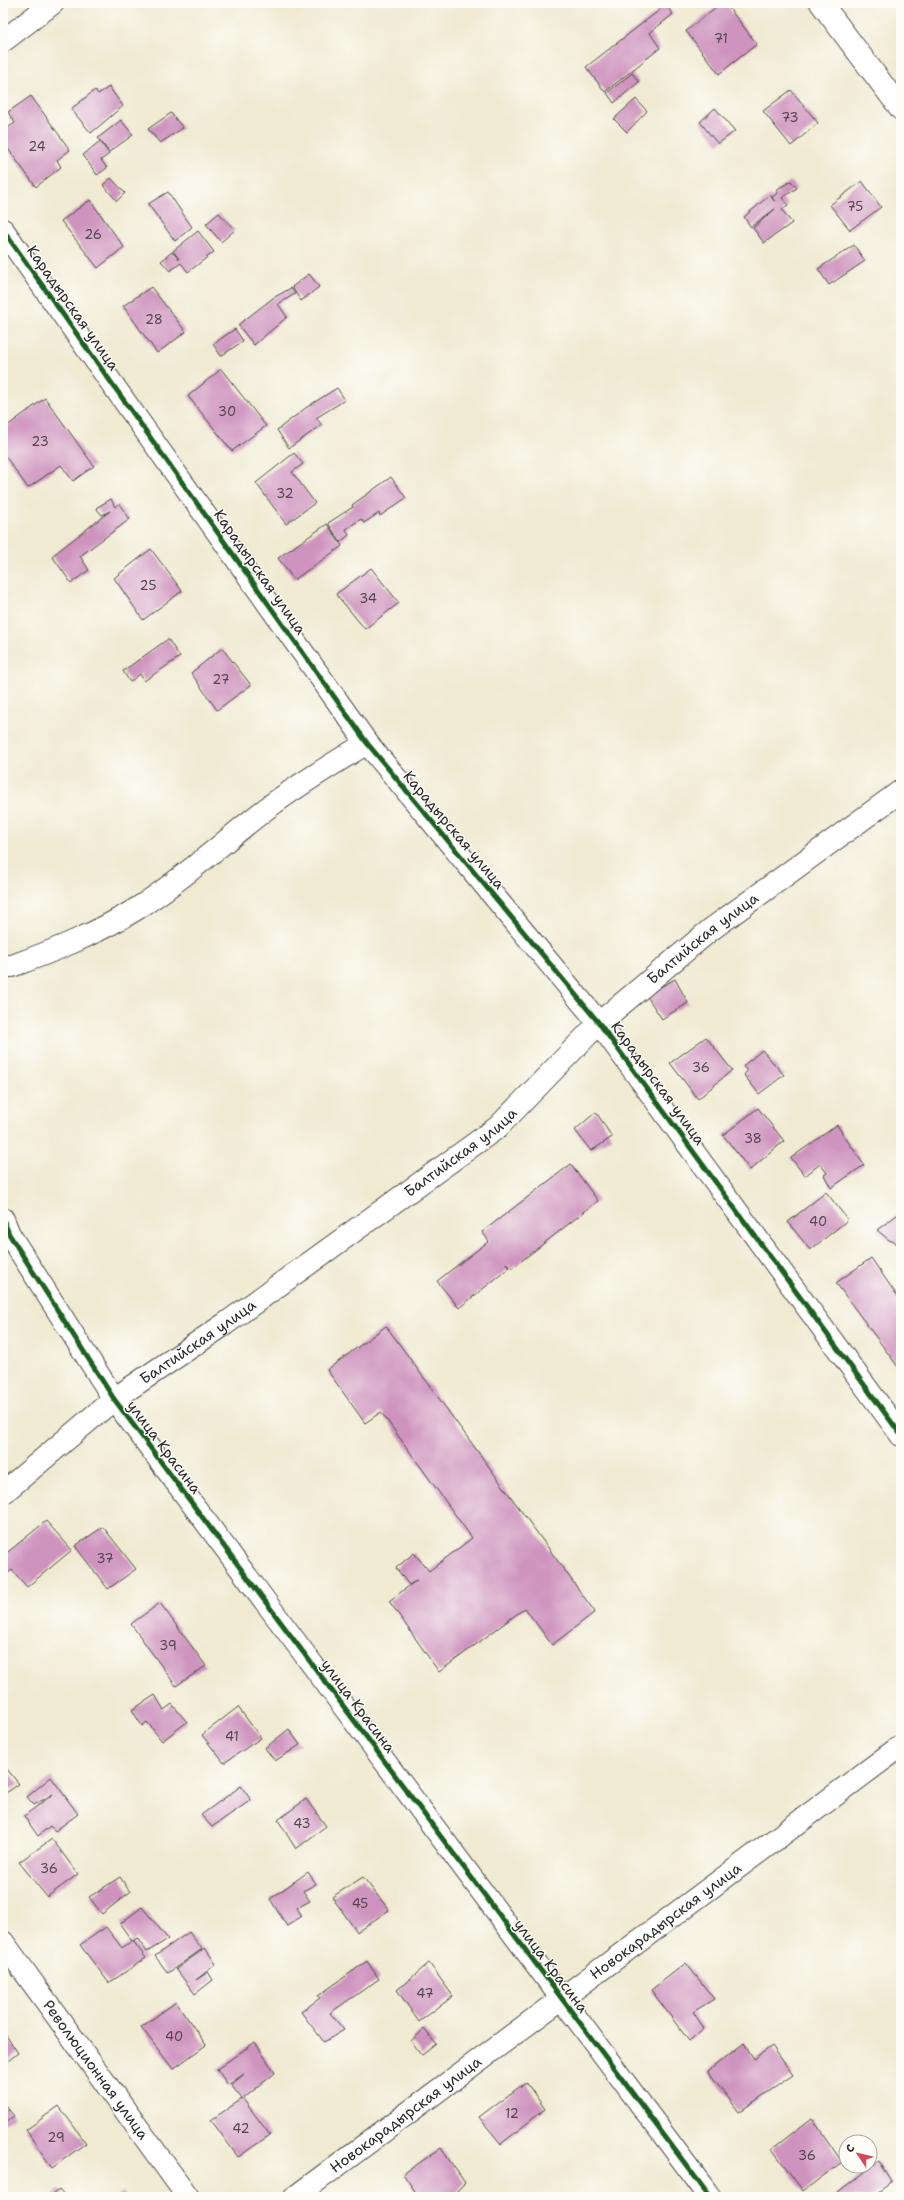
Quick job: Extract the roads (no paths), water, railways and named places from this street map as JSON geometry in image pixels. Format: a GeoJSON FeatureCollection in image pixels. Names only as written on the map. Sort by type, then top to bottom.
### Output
{"type":"FeatureCollection","features":[{"type":"Feature","properties":{"kind":"street"},"geometry":{"type":"LineString","coordinates":[[3,41],[53,3]]}},
{"type":"Feature","properties":{"kind":"street"},"geometry":{"type":"LineString","coordinates":[[821,3],[901,109]]}},
{"type":"Feature","properties":{"kind":"street","name":"Карадырская улица"},"geometry":{"type":"LineString","coordinates":[[3,230],[367,743],[599,1024],[901,1435]]}},
{"type":"Feature","properties":{"kind":"street"},"geometry":{"type":"LineString","coordinates":[[3,966],[12,966],[70,945],[138,908],[211,854],[270,806],[330,765],[367,743]]}},
{"type":"Feature","properties":{"kind":"street","name":"Балтийская улица"},"geometry":{"type":"LineString","coordinates":[[3,1493],[114,1398],[225,1324],[498,1127],[599,1024],[709,931],[901,791]]}},
{"type":"Feature","properties":{"kind":"street","name":"улица Красина"},"geometry":{"type":"LineString","coordinates":[[3,1219],[9,1234],[114,1398],[710,2197]]}},
{"type":"Feature","properties":{"kind":"street","name":"Новокарадырская улица"},"geometry":{"type":"LineString","coordinates":[[295,2197],[901,1746]]}},
{"type":"Feature","properties":{"kind":"street","name":"Революционная улица"},"geometry":{"type":"LineString","coordinates":[[3,1942],[188,2197]]}}]}
